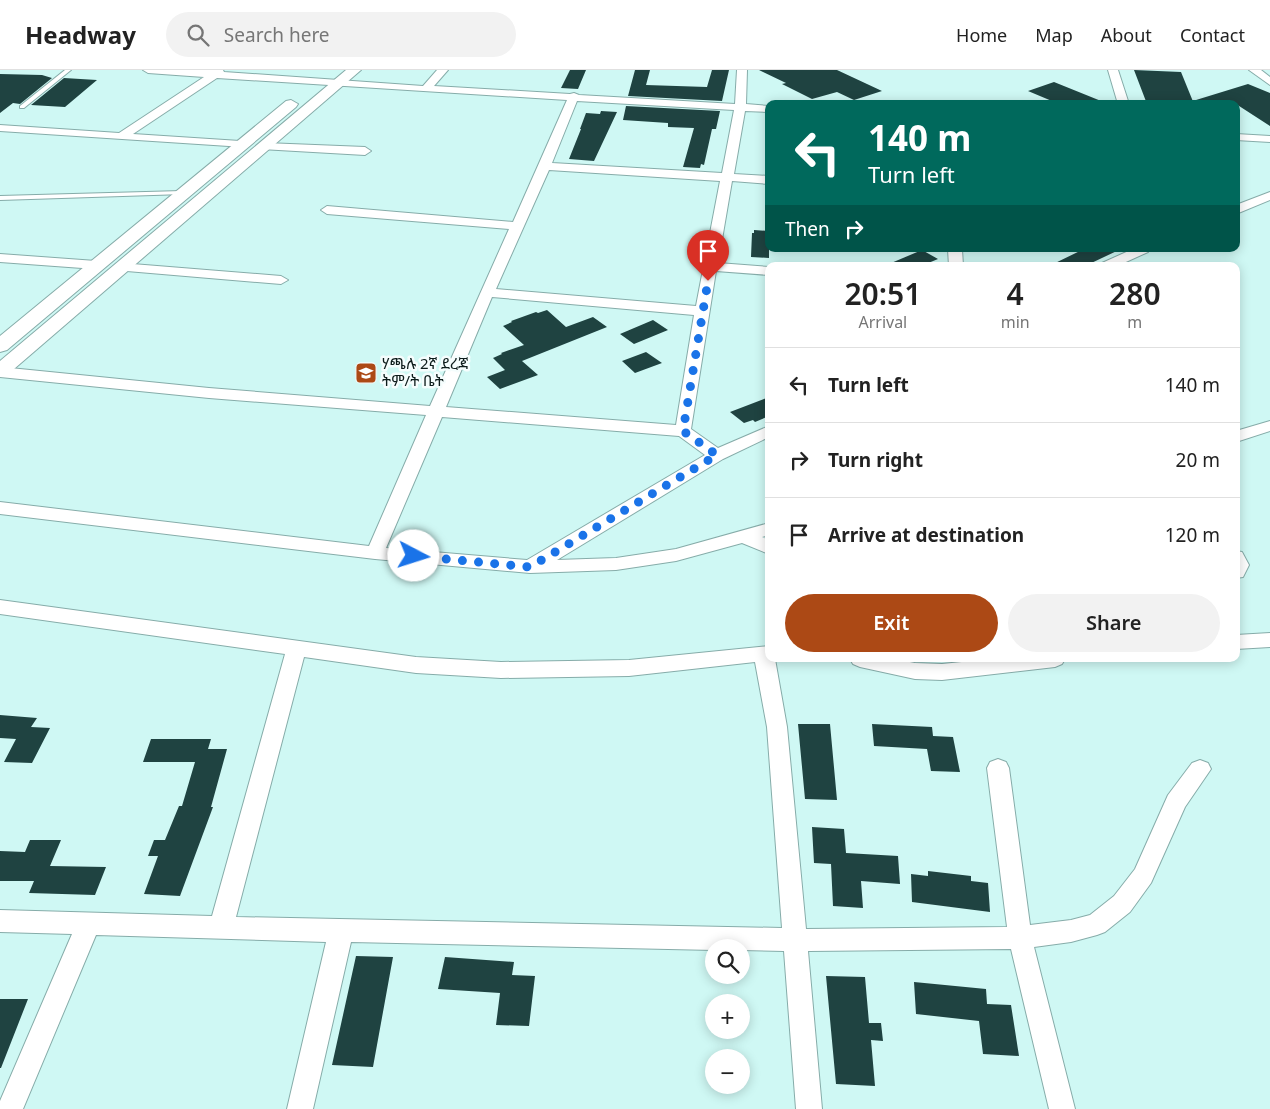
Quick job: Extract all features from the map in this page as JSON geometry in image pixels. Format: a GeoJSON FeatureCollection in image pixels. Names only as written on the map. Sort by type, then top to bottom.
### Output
{"type":"FeatureCollection","features":[{"type":"Feature","properties":{"kind":"street"},"geometry":{"type":"LineString","coordinates":[[148,70],[218,72],[320,81],[354,70]]}},
{"type":"Feature","properties":{"kind":"street"},"geometry":{"type":"LineString","coordinates":[[426,89],[442,70]]}},
{"type":"Feature","properties":{"kind":"street"},"geometry":{"type":"LineString","coordinates":[[683,431],[702,311],[740,107],[742,70]]}},
{"type":"Feature","properties":{"kind":"street"},"geometry":{"type":"LineString","coordinates":[[1113,70],[1123,100]]}},
{"type":"Feature","properties":{"kind":"street"},"geometry":{"type":"LineString","coordinates":[[1254,70],[1270,82]]}},
{"type":"Feature","properties":{"kind":"street"},"geometry":{"type":"LineString","coordinates":[[122,136],[218,72]]}},
{"type":"Feature","properties":{"kind":"street"},"geometry":{"type":"LineString","coordinates":[[337,76],[426,89],[574,96],[765,109]]}},
{"type":"Feature","properties":{"kind":"street"},"geometry":{"type":"LineString","coordinates":[[0,372],[120,267],[265,147],[337,76]]}},
{"type":"Feature","properties":{"kind":"street"},"geometry":{"type":"LineString","coordinates":[[0,346],[182,193],[320,81]]}},
{"type":"Feature","properties":{"kind":"street"},"geometry":{"type":"LineString","coordinates":[[375,553],[487,292],[574,96]]}},
{"type":"Feature","properties":{"kind":"street"},"geometry":{"type":"LineString","coordinates":[[0,128],[240,145]]}},
{"type":"Feature","properties":{"kind":"street"},"geometry":{"type":"LineString","coordinates":[[1240,137],[1270,140]]}},
{"type":"Feature","properties":{"kind":"street"},"geometry":{"type":"LineString","coordinates":[[265,147],[366,151]]}},
{"type":"Feature","properties":{"kind":"street"},"geometry":{"type":"LineString","coordinates":[[544,166],[765,180]]}},
{"type":"Feature","properties":{"kind":"street"},"geometry":{"type":"LineString","coordinates":[[1240,208],[1270,196]]}},
{"type":"Feature","properties":{"kind":"street"},"geometry":{"type":"LineString","coordinates":[[327,210],[517,226]]}},
{"type":"Feature","properties":{"kind":"street"},"geometry":{"type":"LineString","coordinates":[[1115,262],[1137,252]]}},
{"type":"Feature","properties":{"kind":"street"},"geometry":{"type":"LineString","coordinates":[[0,258],[96,265]]}},
{"type":"Feature","properties":{"kind":"street"},"geometry":{"type":"LineString","coordinates":[[711,266],[765,271]]}},
{"type":"Feature","properties":{"kind":"street"},"geometry":{"type":"LineString","coordinates":[[120,267],[281,280]]}},
{"type":"Feature","properties":{"kind":"street"},"geometry":{"type":"LineString","coordinates":[[487,292],[702,311]]}},
{"type":"Feature","properties":{"kind":"street"},"geometry":{"type":"LineString","coordinates":[[0,372],[209,393],[683,431],[717,455]]}},
{"type":"Feature","properties":{"kind":"street"},"geometry":{"type":"LineString","coordinates":[[1240,422],[1270,412]]}},
{"type":"Feature","properties":{"kind":"street"},"geometry":{"type":"LineString","coordinates":[[1240,436],[1270,426]]}},
{"type":"Feature","properties":{"kind":"street"},"geometry":{"type":"LineString","coordinates":[[530,567],[717,455],[765,433]]}},
{"type":"Feature","properties":{"kind":"street"},"geometry":{"type":"LineString","coordinates":[[0,508],[375,553],[530,567],[616,564],[676,555],[765,530]]}},
{"type":"Feature","properties":{"kind":"street"},"geometry":{"type":"LineString","coordinates":[[744,536],[765,546]]}},
{"type":"Feature","properties":{"kind":"street"},"geometry":{"type":"LineString","coordinates":[[0,607],[296,650],[416,665],[501,670],[629,668],[765,653]]}},
{"type":"Feature","properties":{"kind":"street"},"geometry":{"type":"LineString","coordinates":[[1240,642],[1270,640]]}},
{"type":"Feature","properties":{"kind":"street"},"geometry":{"type":"LineString","coordinates":[[221,927],[296,650]]}},
{"type":"Feature","properties":{"kind":"street"},"geometry":{"type":"LineString","coordinates":[[767,662],[777,727],[809,1109]]}},
{"type":"Feature","properties":{"kind":"street"},"geometry":{"type":"LineString","coordinates":[[875,662],[915,670],[942,672],[1029,662]]}},
{"type":"Feature","properties":{"kind":"street"},"geometry":{"type":"LineString","coordinates":[[998,768],[1020,938],[1062,1109]]}},
{"type":"Feature","properties":{"kind":"street"},"geometry":{"type":"LineString","coordinates":[[0,922],[89,922],[341,931],[794,940],[1020,938],[1071,931],[1097,924],[1122,904],[1143,876],[1176,802],[1200,768]]}},
{"type":"Feature","properties":{"kind":"street"},"geometry":{"type":"LineString","coordinates":[[10,1109],[89,922]]}},
{"type":"Feature","properties":{"kind":"street"},"geometry":{"type":"LineString","coordinates":[[300,1109],[341,931]]}},
{"type":"Feature","properties":{"kind":"lane"},"geometry":{"type":"LineString","coordinates":[[22,107],[68,70]]}},
{"type":"Feature","properties":{"kind":"lane"},"geometry":{"type":"LineString","coordinates":[[0,198],[182,193]]}},
{"type":"Feature","properties":{"kind":"building"},"geometry":{"type":"Polygon","coordinates":[[[570,70],[586,70],[578,89],[561,88],[570,70]]]}},
{"type":"Feature","properties":{"kind":"building"},"geometry":{"type":"Polygon","coordinates":[[[635,70],[650,70],[646,85],[707,87],[712,70],[729,70],[722,101],[628,96],[635,70]]]}},
{"type":"Feature","properties":{"kind":"building"},"geometry":{"type":"Polygon","coordinates":[[[759,70],[837,70],[882,91],[854,100],[837,92],[812,99],[782,84],[786,83],[759,70]]]}},
{"type":"Feature","properties":{"kind":"building"},"geometry":{"type":"Polygon","coordinates":[[[1134,70],[1181,72],[1192,100],[1145,100],[1134,70]]]}},
{"type":"Feature","properties":{"kind":"building"},"geometry":{"type":"Polygon","coordinates":[[[0,74],[42,75],[52,78],[20,104],[13,103],[0,113],[0,74]]]}},
{"type":"Feature","properties":{"kind":"building"},"geometry":{"type":"Polygon","coordinates":[[[64,78],[97,80],[65,107],[31,105],[64,78]]]}},
{"type":"Feature","properties":{"kind":"building"},"geometry":{"type":"Polygon","coordinates":[[[1054,82],[1099,100],[1049,100],[1028,91],[1054,82]]]}},
{"type":"Feature","properties":{"kind":"building"},"geometry":{"type":"Polygon","coordinates":[[[1248,84],[1270,93],[1270,126],[1240,107],[1240,100],[1196,100],[1248,84]]]}},
{"type":"Feature","properties":{"kind":"building"},"geometry":{"type":"Polygon","coordinates":[[[626,106],[720,111],[716,129],[712,129],[704,165],[701,164],[700,168],[683,167],[694,128],[668,127],[668,123],[623,120],[626,106]]]}},
{"type":"Feature","properties":{"kind":"building"},"geometry":{"type":"Polygon","coordinates":[[[601,111],[617,112],[594,161],[569,159],[586,113],[600,114],[601,111]]]}},
{"type":"Feature","properties":{"kind":"building"},"geometry":{"type":"Polygon","coordinates":[[[754,230],[765,231],[765,252],[769,252],[769,258],[751,257],[752,233],[754,233],[754,230]]]}},
{"type":"Feature","properties":{"kind":"building"},"geometry":{"type":"Polygon","coordinates":[[[917,252],[926,252],[938,259],[931,262],[894,262],[917,252]]]}},
{"type":"Feature","properties":{"kind":"building"},"geometry":{"type":"Polygon","coordinates":[[[1078,252],[1115,252],[1093,262],[1057,262],[1078,252]]]}},
{"type":"Feature","properties":{"kind":"building"},"geometry":{"type":"Polygon","coordinates":[[[547,310],[566,327],[593,317],[607,327],[522,361],[538,375],[500,389],[487,377],[505,370],[493,358],[501,353],[524,345],[503,326],[511,321],[547,310]]]}},
{"type":"Feature","properties":{"kind":"building"},"geometry":{"type":"Polygon","coordinates":[[[653,320],[668,330],[634,344],[620,334],[653,320]]]}},
{"type":"Feature","properties":{"kind":"building"},"geometry":{"type":"Polygon","coordinates":[[[646,352],[662,363],[635,373],[622,361],[646,352]]]}},
{"type":"Feature","properties":{"kind":"building"},"geometry":{"type":"Polygon","coordinates":[[[765,399],[765,418],[755,422],[753,420],[744,423],[730,412],[765,399]]]}},
{"type":"Feature","properties":{"kind":"building"},"geometry":{"type":"Polygon","coordinates":[[[0,715],[37,718],[31,727],[50,728],[32,763],[4,762],[16,739],[0,738],[0,715]]]}},
{"type":"Feature","properties":{"kind":"building"},"geometry":{"type":"Polygon","coordinates":[[[798,724],[830,724],[837,800],[805,799],[798,724]]]}},
{"type":"Feature","properties":{"kind":"building"},"geometry":{"type":"Polygon","coordinates":[[[872,724],[932,727],[933,736],[953,737],[960,772],[931,771],[927,749],[874,746],[872,724]]]}},
{"type":"Feature","properties":{"kind":"building"},"geometry":{"type":"Polygon","coordinates":[[[151,739],[211,739],[208,749],[227,749],[211,807],[213,807],[180,896],[144,894],[158,856],[148,856],[154,840],[165,840],[179,806],[182,806],[195,762],[143,762],[151,739]]]}},
{"type":"Feature","properties":{"kind":"building"},"geometry":{"type":"Polygon","coordinates":[[[812,827],[844,829],[846,853],[898,856],[900,884],[861,881],[863,908],[833,906],[831,864],[814,863],[812,827]]]}},
{"type":"Feature","properties":{"kind":"building"},"geometry":{"type":"Polygon","coordinates":[[[30,840],[61,840],[50,866],[106,867],[95,895],[29,893],[34,881],[0,881],[0,851],[25,852],[30,840]]]}},
{"type":"Feature","properties":{"kind":"building"},"geometry":{"type":"Polygon","coordinates":[[[928,871],[971,876],[971,881],[988,883],[990,912],[912,902],[911,874],[928,876],[928,871]]]}},
{"type":"Feature","properties":{"kind":"building"},"geometry":{"type":"Polygon","coordinates":[[[356,956],[393,957],[373,1067],[332,1065],[356,956]]]}},
{"type":"Feature","properties":{"kind":"building"},"geometry":{"type":"Polygon","coordinates":[[[445,957],[514,962],[512,975],[535,976],[529,1026],[496,1025],[500,993],[438,989],[445,957]]]}},
{"type":"Feature","properties":{"kind":"building"},"geometry":{"type":"Polygon","coordinates":[[[826,976],[865,977],[869,1023],[881,1023],[883,1041],[871,1040],[875,1086],[836,1084],[826,976]]]}},
{"type":"Feature","properties":{"kind":"building"},"geometry":{"type":"Polygon","coordinates":[[[914,982],[986,989],[987,1004],[1011,1005],[1019,1056],[983,1054],[979,1021],[916,1014],[914,982]]]}},
{"type":"Feature","properties":{"kind":"building"},"geometry":{"type":"Polygon","coordinates":[[[0,999],[28,999],[1,1068],[0,1068],[0,999]]]}},
{"type":"Feature","properties":{"kind":"place","name":"ሃጫሉ 2ኛ ደረጃ ትም/ት ቤት"},"geometry":{"type":"Point","coordinates":[366,373]}},
{"type":"Feature","properties":{"kind":"route"},"geometry":{"type":"LineString","coordinates":[[414,556],[530,567],[717,455],[683,431],[708,281]]}}]}
